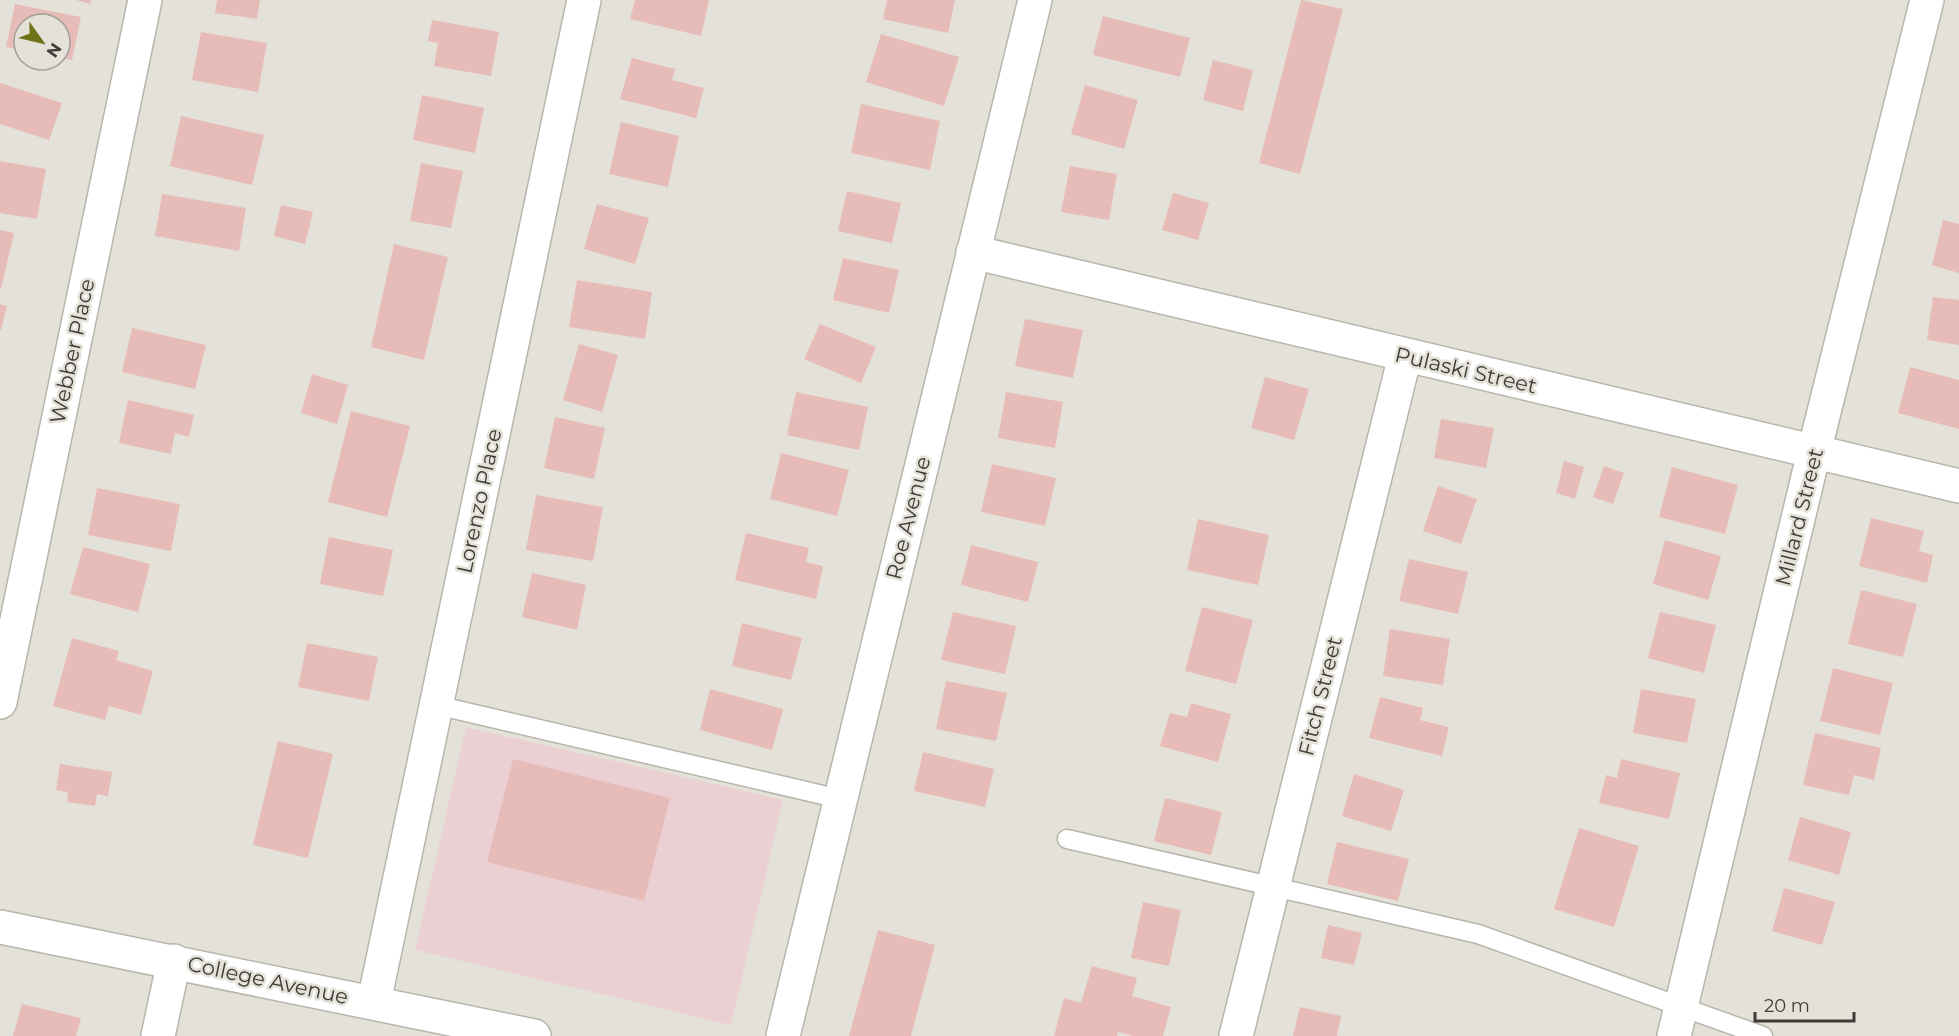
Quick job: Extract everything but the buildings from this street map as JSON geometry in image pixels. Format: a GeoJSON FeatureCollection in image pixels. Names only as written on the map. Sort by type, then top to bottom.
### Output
{"type":"FeatureCollection","features":[{"type":"Feature","properties":{"kind":"street","name":"Webber Place"},"geometry":{"type":"LineString","coordinates":[[0,702],[145,0]]}},
{"type":"Feature","properties":{"kind":"street","name":"Lorenzo Place"},"geometry":{"type":"LineString","coordinates":[[374,1002],[584,0]]}},
{"type":"Feature","properties":{"kind":"street","name":"Roe Avenue"},"geometry":{"type":"LineString","coordinates":[[783,1036],[1035,0]]}},
{"type":"Feature","properties":{"kind":"street","name":"Millard Street"},"geometry":{"type":"LineString","coordinates":[[1678,1022],[1814,452],[1927,0]]}},
{"type":"Feature","properties":{"kind":"street","name":"Pulaski Street"},"geometry":{"type":"LineString","coordinates":[[973,252],[1959,486]]}},
{"type":"Feature","properties":{"kind":"street","name":"Fitch Street"},"geometry":{"type":"LineString","coordinates":[[1236,1036],[1405,356]]}},
{"type":"Feature","properties":{"kind":"street","name":"College Avenue"},"geometry":{"type":"LineString","coordinates":[[0,927],[534,1036]]}},
{"type":"Feature","properties":{"kind":"street"},"geometry":{"type":"LineString","coordinates":[[158,1036],[174,961]]}},
{"type":"Feature","properties":{"kind":"lane"},"geometry":{"type":"LineString","coordinates":[[436,705],[840,799]]}},
{"type":"Feature","properties":{"kind":"lane"},"geometry":{"type":"LineString","coordinates":[[1066,839],[1478,934],[1678,1022],[1763,1036]]}},
{"type":"Feature","properties":{"kind":"shaded area"},"geometry":{"type":"Polygon","coordinates":[[[466,727],[783,800],[731,1025],[415,950],[466,727]]]}}]}
